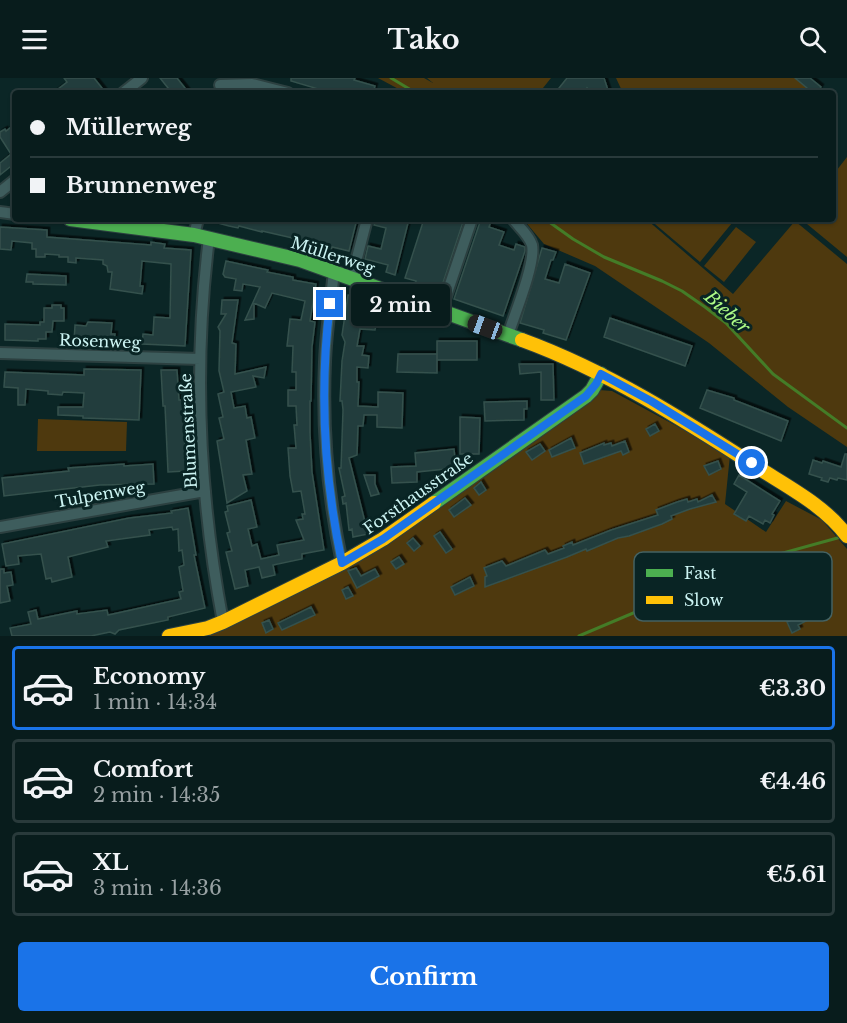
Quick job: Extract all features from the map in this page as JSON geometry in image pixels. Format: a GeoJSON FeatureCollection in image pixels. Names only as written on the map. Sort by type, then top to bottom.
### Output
{"type":"FeatureCollection","features":[{"type":"Feature","properties":{"kind":"street"},"geometry":{"type":"LineString","coordinates":[[127,90],[142,78]]}},
{"type":"Feature","properties":{"kind":"street"},"geometry":{"type":"LineString","coordinates":[[220,85],[252,84],[276,90]]}},
{"type":"Feature","properties":{"kind":"street"},"geometry":{"type":"LineString","coordinates":[[0,192],[12,182]]}},
{"type":"Feature","properties":{"kind":"street","name":"Müllerweg"},"geometry":{"type":"LineString","coordinates":[[93,222],[194,235],[300,260],[508,335],[601,374],[651,401],[752,463],[837,522],[844,533]]}},
{"type":"Feature","properties":{"kind":"street"},"geometry":{"type":"LineString","coordinates":[[194,235],[197,222]]}},
{"type":"Feature","properties":{"kind":"street"},"geometry":{"type":"LineString","coordinates":[[352,277],[366,222]]}},
{"type":"Feature","properties":{"kind":"street"},"geometry":{"type":"LineString","coordinates":[[441,311],[471,222]]}},
{"type":"Feature","properties":{"kind":"street"},"geometry":{"type":"LineString","coordinates":[[508,335],[532,252],[529,239],[515,222]]}},
{"type":"Feature","properties":{"kind":"street","name":"Blumenstraße"},"geometry":{"type":"LineString","coordinates":[[209,238],[202,300],[201,443],[214,573],[224,622]]}},
{"type":"Feature","properties":{"kind":"street"},"geometry":{"type":"LineString","coordinates":[[334,271],[325,360],[324,423],[331,503],[342,563]]}},
{"type":"Feature","properties":{"kind":"street","name":"Rosenweg"},"geometry":{"type":"LineString","coordinates":[[0,353],[200,359]]}},
{"type":"Feature","properties":{"kind":"street","name":"Forsthausstraße"},"geometry":{"type":"LineString","coordinates":[[169,636],[208,628],[224,622],[342,563],[383,539],[586,396],[601,374]]}},
{"type":"Feature","properties":{"kind":"street","name":"Tulpenweg"},"geometry":{"type":"LineString","coordinates":[[0,527],[205,491]]}},
{"type":"Feature","properties":{"kind":"shaded area"},"geometry":{"type":"Polygon","coordinates":[[[378,78],[424,78],[433,83],[427,78],[551,78],[541,90],[400,90],[378,78]]]}},
{"type":"Feature","properties":{"kind":"shaded area"},"geometry":{"type":"Polygon","coordinates":[[[616,78],[795,78],[809,90],[622,90],[616,78]]]}},
{"type":"Feature","properties":{"kind":"shaded area"},"geometry":{"type":"Polygon","coordinates":[[[847,157],[847,257],[805,222],[836,222],[836,171],[847,157]]]}},
{"type":"Feature","properties":{"kind":"shaded area"},"geometry":{"type":"Polygon","coordinates":[[[526,222],[649,222],[733,294],[796,222],[847,264],[847,447],[788,407],[709,343],[595,266],[544,244],[526,222]]]}},
{"type":"Feature","properties":{"kind":"shaded area"},"geometry":{"type":"Polygon","coordinates":[[[653,222],[732,223],[700,262],[653,222]]]}},
{"type":"Feature","properties":{"kind":"shaded area"},"geometry":{"type":"Polygon","coordinates":[[[736,227],[756,242],[724,282],[704,266],[736,227]]]}},
{"type":"Feature","properties":{"kind":"shaded area"},"geometry":{"type":"Polygon","coordinates":[[[599,390],[612,391],[730,455],[725,504],[766,532],[786,501],[822,520],[847,549],[847,636],[201,636],[347,567],[599,390]]]}},
{"type":"Feature","properties":{"kind":"shaded area"},"geometry":{"type":"Polygon","coordinates":[[[38,419],[127,422],[126,451],[37,451],[38,419]]]}},
{"type":"Feature","properties":{"kind":"building"},"geometry":{"type":"Polygon","coordinates":[[[64,78],[94,78],[104,90],[57,90],[67,82],[64,78]]]}},
{"type":"Feature","properties":{"kind":"building"},"geometry":{"type":"Polygon","coordinates":[[[160,78],[177,78],[187,90],[166,90],[168,88],[160,78]]]}},
{"type":"Feature","properties":{"kind":"building"},"geometry":{"type":"Polygon","coordinates":[[[291,78],[355,78],[354,80],[375,86],[374,90],[322,90],[291,81],[291,78]]]}},
{"type":"Feature","properties":{"kind":"building"},"geometry":{"type":"Polygon","coordinates":[[[567,78],[604,78],[608,90],[587,88],[586,90],[557,90],[567,78]]]}},
{"type":"Feature","properties":{"kind":"building"},"geometry":{"type":"Polygon","coordinates":[[[795,78],[810,78],[821,87],[819,90],[809,90],[795,78]]]}},
{"type":"Feature","properties":{"kind":"building"},"geometry":{"type":"Polygon","coordinates":[[[12,126],[12,165],[0,175],[0,163],[11,154],[0,137],[0,132],[5,129],[6,131],[12,126]]]}},
{"type":"Feature","properties":{"kind":"building"},"geometry":{"type":"Polygon","coordinates":[[[214,222],[356,222],[349,251],[332,247],[330,254],[321,252],[323,245],[239,226],[238,228],[214,222]]]}},
{"type":"Feature","properties":{"kind":"building"},"geometry":{"type":"Polygon","coordinates":[[[375,222],[408,222],[395,275],[386,272],[388,265],[365,259],[368,246],[381,249],[386,228],[374,225],[375,222]]]}},
{"type":"Feature","properties":{"kind":"building"},"geometry":{"type":"Polygon","coordinates":[[[423,222],[463,222],[440,292],[415,284],[416,281],[405,278],[423,222]]]}},
{"type":"Feature","properties":{"kind":"building"},"geometry":{"type":"Polygon","coordinates":[[[480,222],[491,222],[489,227],[504,232],[499,245],[514,250],[516,244],[525,247],[503,316],[454,299],[480,222]]]}},
{"type":"Feature","properties":{"kind":"building"},"geometry":{"type":"Polygon","coordinates":[[[0,227],[47,230],[47,237],[151,245],[151,242],[165,244],[164,248],[191,250],[185,346],[142,344],[143,334],[153,335],[154,317],[170,318],[171,264],[142,261],[140,286],[143,286],[142,294],[110,289],[112,272],[108,272],[103,260],[76,258],[76,263],[68,262],[68,257],[59,257],[59,255],[45,254],[45,257],[36,257],[36,249],[32,249],[32,243],[12,241],[11,250],[0,249],[0,227]]]}},
{"type":"Feature","properties":{"kind":"building"},"geometry":{"type":"Polygon","coordinates":[[[542,248],[556,252],[545,279],[559,283],[565,264],[590,273],[566,340],[520,323],[542,248]]]}},
{"type":"Feature","properties":{"kind":"building"},"geometry":{"type":"Polygon","coordinates":[[[226,261],[293,277],[293,280],[316,284],[310,321],[315,322],[312,347],[310,433],[312,472],[324,550],[302,554],[302,559],[273,565],[275,575],[262,578],[259,567],[245,570],[248,586],[235,589],[226,552],[232,551],[227,533],[230,532],[225,512],[228,511],[227,506],[251,500],[257,527],[248,529],[252,546],[257,544],[261,559],[279,555],[277,545],[304,540],[296,520],[303,519],[302,514],[305,514],[301,491],[293,492],[290,476],[288,448],[296,448],[294,425],[297,425],[296,406],[288,406],[288,390],[296,390],[296,372],[292,372],[293,346],[287,346],[290,319],[301,320],[305,301],[272,293],[265,308],[254,303],[254,319],[245,320],[260,287],[243,284],[242,291],[234,290],[236,279],[225,277],[223,274],[226,261]]]}},
{"type":"Feature","properties":{"kind":"building"},"geometry":{"type":"Polygon","coordinates":[[[27,274],[66,276],[66,285],[33,284],[33,282],[26,282],[27,274]]]}},
{"type":"Feature","properties":{"kind":"building"},"geometry":{"type":"Polygon","coordinates":[[[348,295],[362,297],[360,308],[379,311],[375,330],[360,329],[357,346],[364,346],[362,355],[369,356],[368,368],[357,367],[358,406],[378,407],[378,392],[403,393],[402,428],[377,427],[377,415],[364,415],[363,426],[358,426],[357,455],[349,458],[368,534],[353,537],[352,529],[349,530],[346,503],[343,504],[342,497],[345,496],[339,468],[341,468],[343,410],[342,401],[340,401],[345,342],[342,335],[348,295]]]}},
{"type":"Feature","properties":{"kind":"building"},"geometry":{"type":"Polygon","coordinates":[[[222,300],[238,300],[232,343],[236,344],[235,374],[266,367],[264,378],[253,376],[256,387],[231,392],[234,408],[245,406],[247,418],[251,417],[255,438],[246,440],[252,474],[243,475],[247,491],[227,503],[217,441],[224,439],[219,418],[223,417],[218,394],[224,392],[219,371],[220,331],[218,327],[226,314],[221,314],[222,300]]]}},
{"type":"Feature","properties":{"kind":"building"},"geometry":{"type":"Polygon","coordinates":[[[52,305],[61,305],[61,308],[64,308],[64,321],[53,321],[52,332],[46,332],[46,339],[38,339],[38,341],[5,340],[5,324],[40,325],[40,322],[44,322],[44,308],[52,308],[52,305]]]}},
{"type":"Feature","properties":{"kind":"building"},"geometry":{"type":"Polygon","coordinates":[[[610,318],[692,346],[685,366],[604,337],[610,318]]]}},
{"type":"Feature","properties":{"kind":"building"},"geometry":{"type":"Polygon","coordinates":[[[88,322],[112,323],[111,334],[115,334],[114,344],[74,342],[75,325],[86,326],[88,322]]]}},
{"type":"Feature","properties":{"kind":"building"},"geometry":{"type":"Polygon","coordinates":[[[437,341],[477,341],[477,360],[437,360],[437,341]]]}},
{"type":"Feature","properties":{"kind":"building"},"geometry":{"type":"Polygon","coordinates":[[[398,354],[437,354],[437,373],[397,372],[398,354]]]}},
{"type":"Feature","properties":{"kind":"building"},"geometry":{"type":"Polygon","coordinates":[[[519,364],[553,364],[554,400],[541,400],[541,372],[520,374],[519,364]]]}},
{"type":"Feature","properties":{"kind":"building"},"geometry":{"type":"Polygon","coordinates":[[[84,369],[141,370],[139,420],[58,415],[58,407],[83,407],[84,393],[63,392],[62,395],[26,389],[25,405],[18,405],[18,388],[4,387],[5,372],[84,375],[84,369]]]}},
{"type":"Feature","properties":{"kind":"building"},"geometry":{"type":"Polygon","coordinates":[[[161,370],[177,370],[179,400],[183,400],[186,471],[168,472],[161,370]]]}},
{"type":"Feature","properties":{"kind":"building"},"geometry":{"type":"Polygon","coordinates":[[[707,390],[734,398],[734,400],[788,421],[781,441],[700,408],[707,390]]]}},
{"type":"Feature","properties":{"kind":"building"},"geometry":{"type":"Polygon","coordinates":[[[527,401],[524,420],[485,421],[484,402],[527,401]]]}},
{"type":"Feature","properties":{"kind":"building"},"geometry":{"type":"Polygon","coordinates":[[[460,417],[480,418],[479,454],[460,454],[460,417]]]}},
{"type":"Feature","properties":{"kind":"building"},"geometry":{"type":"Polygon","coordinates":[[[655,424],[659,431],[650,436],[646,429],[655,424]]]}},
{"type":"Feature","properties":{"kind":"building"},"geometry":{"type":"Polygon","coordinates":[[[571,438],[575,448],[552,457],[549,450],[571,438]]]}},
{"type":"Feature","properties":{"kind":"building"},"geometry":{"type":"Polygon","coordinates":[[[625,441],[629,452],[623,455],[621,451],[584,464],[580,453],[604,443],[604,445],[611,443],[612,446],[625,441]]]}},
{"type":"Feature","properties":{"kind":"building"},"geometry":{"type":"Polygon","coordinates":[[[540,444],[545,451],[532,460],[526,452],[540,444]]]}},
{"type":"Feature","properties":{"kind":"building"},"geometry":{"type":"Polygon","coordinates":[[[454,449],[456,468],[417,472],[417,482],[392,483],[391,467],[416,466],[415,453],[454,449]]]}},
{"type":"Feature","properties":{"kind":"building"},"geometry":{"type":"Polygon","coordinates":[[[845,454],[847,454],[847,480],[830,478],[828,482],[809,474],[813,460],[841,467],[845,454]]]}},
{"type":"Feature","properties":{"kind":"building"},"geometry":{"type":"Polygon","coordinates":[[[718,461],[721,469],[709,475],[704,466],[718,461]]]}},
{"type":"Feature","properties":{"kind":"building"},"geometry":{"type":"Polygon","coordinates":[[[124,464],[124,466],[153,464],[154,484],[100,485],[4,496],[2,478],[69,471],[68,468],[124,464]]]}},
{"type":"Feature","properties":{"kind":"building"},"geometry":{"type":"Polygon","coordinates":[[[364,475],[375,475],[375,484],[379,494],[371,496],[364,475]]]}},
{"type":"Feature","properties":{"kind":"building"},"geometry":{"type":"Polygon","coordinates":[[[739,475],[780,501],[772,514],[774,515],[770,523],[765,520],[763,524],[749,516],[746,521],[734,514],[747,492],[734,484],[739,475]]]}},
{"type":"Feature","properties":{"kind":"building"},"geometry":{"type":"Polygon","coordinates":[[[481,482],[486,490],[479,495],[474,488],[481,482]]]}},
{"type":"Feature","properties":{"kind":"building"},"geometry":{"type":"Polygon","coordinates":[[[712,495],[716,502],[671,516],[672,519],[662,524],[587,551],[586,549],[485,587],[487,576],[484,568],[502,561],[506,566],[545,550],[548,554],[572,542],[573,545],[658,515],[656,510],[677,502],[697,499],[698,502],[712,495]]]}},
{"type":"Feature","properties":{"kind":"building"},"geometry":{"type":"Polygon","coordinates":[[[465,498],[471,505],[454,517],[449,510],[465,498]]]}},
{"type":"Feature","properties":{"kind":"building"},"geometry":{"type":"Polygon","coordinates":[[[188,508],[196,555],[194,555],[205,608],[168,617],[168,620],[119,630],[115,634],[110,632],[91,636],[12,636],[10,628],[31,624],[28,612],[36,610],[38,619],[77,611],[77,614],[107,610],[108,615],[181,599],[179,592],[183,591],[179,567],[184,565],[182,550],[179,551],[178,529],[173,530],[172,527],[149,530],[150,535],[106,541],[108,547],[68,557],[72,577],[52,582],[51,578],[46,579],[41,554],[18,556],[19,564],[6,566],[2,544],[129,518],[172,513],[171,511],[188,508]]]}},
{"type":"Feature","properties":{"kind":"building"},"geometry":{"type":"Polygon","coordinates":[[[440,532],[452,549],[446,553],[434,536],[440,532]]]}},
{"type":"Feature","properties":{"kind":"building"},"geometry":{"type":"Polygon","coordinates":[[[413,538],[420,546],[414,551],[407,543],[413,538]]]}},
{"type":"Feature","properties":{"kind":"building"},"geometry":{"type":"Polygon","coordinates":[[[399,557],[404,564],[396,569],[391,562],[399,557]]]}},
{"type":"Feature","properties":{"kind":"building"},"geometry":{"type":"Polygon","coordinates":[[[356,568],[361,576],[375,569],[379,576],[357,588],[348,571],[356,568]]]}},
{"type":"Feature","properties":{"kind":"building"},"geometry":{"type":"Polygon","coordinates":[[[0,569],[4,569],[4,573],[11,572],[13,585],[7,586],[10,601],[0,603],[0,569]]]}},
{"type":"Feature","properties":{"kind":"building"},"geometry":{"type":"Polygon","coordinates":[[[470,577],[474,586],[455,595],[451,587],[470,577]]]}},
{"type":"Feature","properties":{"kind":"building"},"geometry":{"type":"Polygon","coordinates":[[[348,587],[353,596],[346,599],[342,590],[348,587]]]}},
{"type":"Feature","properties":{"kind":"building"},"geometry":{"type":"Polygon","coordinates":[[[311,607],[315,615],[282,630],[278,623],[311,607]]]}},
{"type":"Feature","properties":{"kind":"building"},"geometry":{"type":"Polygon","coordinates":[[[269,620],[273,629],[266,633],[262,623],[269,620]]]}},
{"type":"Feature","properties":{"kind":"building"},"geometry":{"type":"Polygon","coordinates":[[[806,621],[798,625],[800,629],[792,633],[787,622],[806,621]]]}},
{"type":"Feature","properties":{"kind":"waterway","name":"Bieber"},"geometry":{"type":"LineString","coordinates":[[391,78],[411,90]]}},
{"type":"Feature","properties":{"kind":"waterway","name":"Bieber"},"geometry":{"type":"LineString","coordinates":[[549,222],[604,257],[682,291],[726,323],[773,374],[847,428]]}},
{"type":"Feature","properties":{"kind":"waterway"},"geometry":{"type":"LineString","coordinates":[[786,552],[841,537]]}},
{"type":"Feature","properties":{"kind":"waterway"},"geometry":{"type":"LineString","coordinates":[[579,636],[634,613]]}},
{"type":"Feature","properties":{"kind":"traffic: fast"},"geometry":{"type":"LineString","coordinates":[[93,222],[194,235],[300,260],[522,340]]}},
{"type":"Feature","properties":{"kind":"traffic: fast"},"geometry":{"type":"LineString","coordinates":[[434,503],[586,396],[601,374]]}},
{"type":"Feature","properties":{"kind":"traffic: slow"},"geometry":{"type":"LineString","coordinates":[[522,340],[584,366],[674,415],[807,499],[829,516],[847,536]]}},
{"type":"Feature","properties":{"kind":"traffic: slow"},"geometry":{"type":"LineString","coordinates":[[169,636],[208,628],[223,622],[342,563],[383,539],[434,503]]}},
{"type":"Feature","properties":{"kind":"route"},"geometry":{"type":"LineString","coordinates":[[330,304],[325,360],[325,431],[331,503],[342,563],[383,539],[586,396],[601,374],[651,401],[752,463]]}}]}
